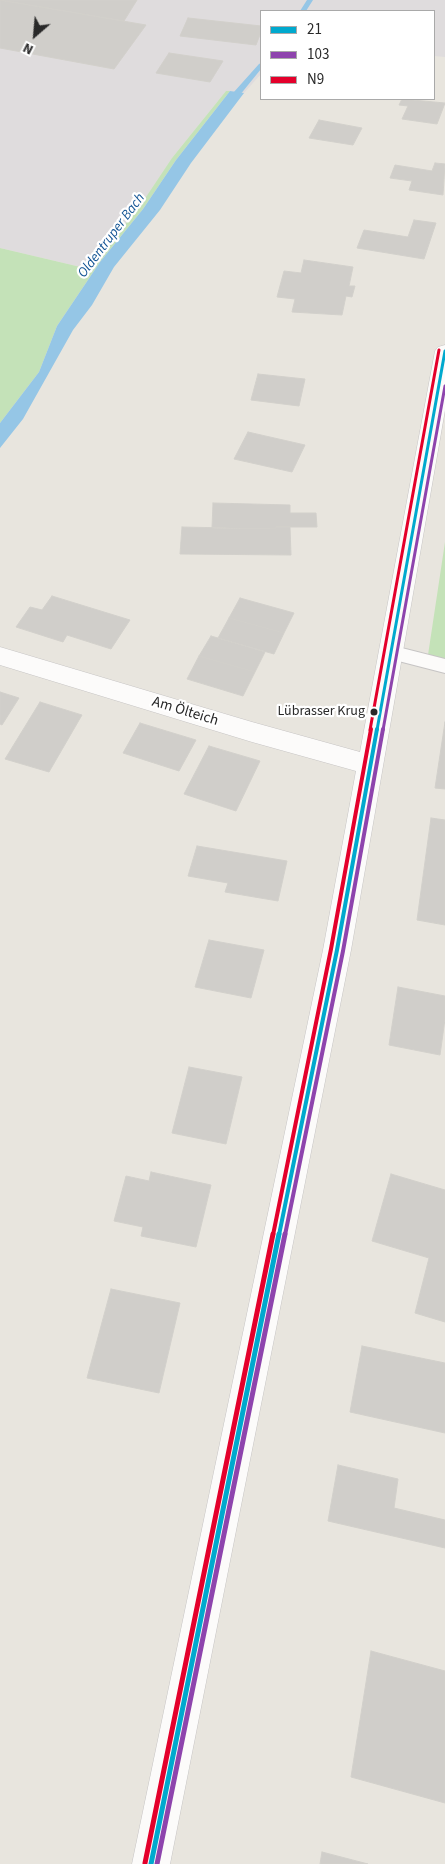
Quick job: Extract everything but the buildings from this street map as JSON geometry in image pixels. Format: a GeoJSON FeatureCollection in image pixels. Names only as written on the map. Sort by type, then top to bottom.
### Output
{"type":"FeatureCollection","features":[{"type":"Feature","properties":{"kind":"street"},"geometry":{"type":"LineString","coordinates":[[151,1864],[304,1113],[370,765],[445,351]]}},
{"type":"Feature","properties":{"kind":"street","name":"Am Ölteich"},"geometry":{"type":"LineString","coordinates":[[0,656],[252,732],[370,765]]}},
{"type":"Feature","properties":{"kind":"lane"},"geometry":{"type":"LineString","coordinates":[[390,652],[445,666]]}},
{"type":"Feature","properties":{"kind":"shaded area"},"geometry":{"type":"Polygon","coordinates":[[[0,0],[445,0],[445,57],[435,56],[435,10],[260,10],[260,75],[244,93],[226,91],[172,158],[140,206],[89,269],[0,248],[0,0]]]}},
{"type":"Feature","properties":{"kind":"green space"},"geometry":{"type":"Polygon","coordinates":[[[226,91],[230,91],[176,160],[143,209],[100,262],[57,326],[39,372],[0,423],[0,248],[89,269],[140,206],[172,158],[226,91]]]}},
{"type":"Feature","properties":{"kind":"green space"},"geometry":{"type":"Polygon","coordinates":[[[445,542],[445,659],[428,655],[445,542]]]}},
{"type":"Feature","properties":{"kind":"water"},"geometry":{"type":"Polygon","coordinates":[[[230,91],[244,93],[191,163],[160,210],[114,267],[92,305],[73,330],[23,419],[0,448],[0,423],[39,372],[57,326],[100,262],[143,209],[176,160],[230,91]]]}},
{"type":"Feature","properties":{"kind":"waterway","name":"Oldentruper Bach"},"geometry":{"type":"LineString","coordinates":[[304,10],[310,0]]}},
{"type":"Feature","properties":{"kind":"waterway","name":"Oldentruper Bach"},"geometry":{"type":"LineString","coordinates":[[228,104],[260,66]]}},
{"type":"Feature","properties":{"kind":"transit line","name":"N9"},"geometry":{"type":"LineString","coordinates":[[145,1863],[331,949],[439,350]]}},
{"type":"Feature","properties":{"kind":"transit line","name":"21"},"geometry":{"type":"LineString","coordinates":[[151,1864],[337,950],[445,351]]}},
{"type":"Feature","properties":{"kind":"transit line","name":"103"},"geometry":{"type":"LineString","coordinates":[[157,1864],[343,951],[445,386]]}},
{"type":"Feature","properties":{"kind":"place","name":"Lübrasser Krug"},"geometry":{"type":"Point","coordinates":[374,712]}}]}
